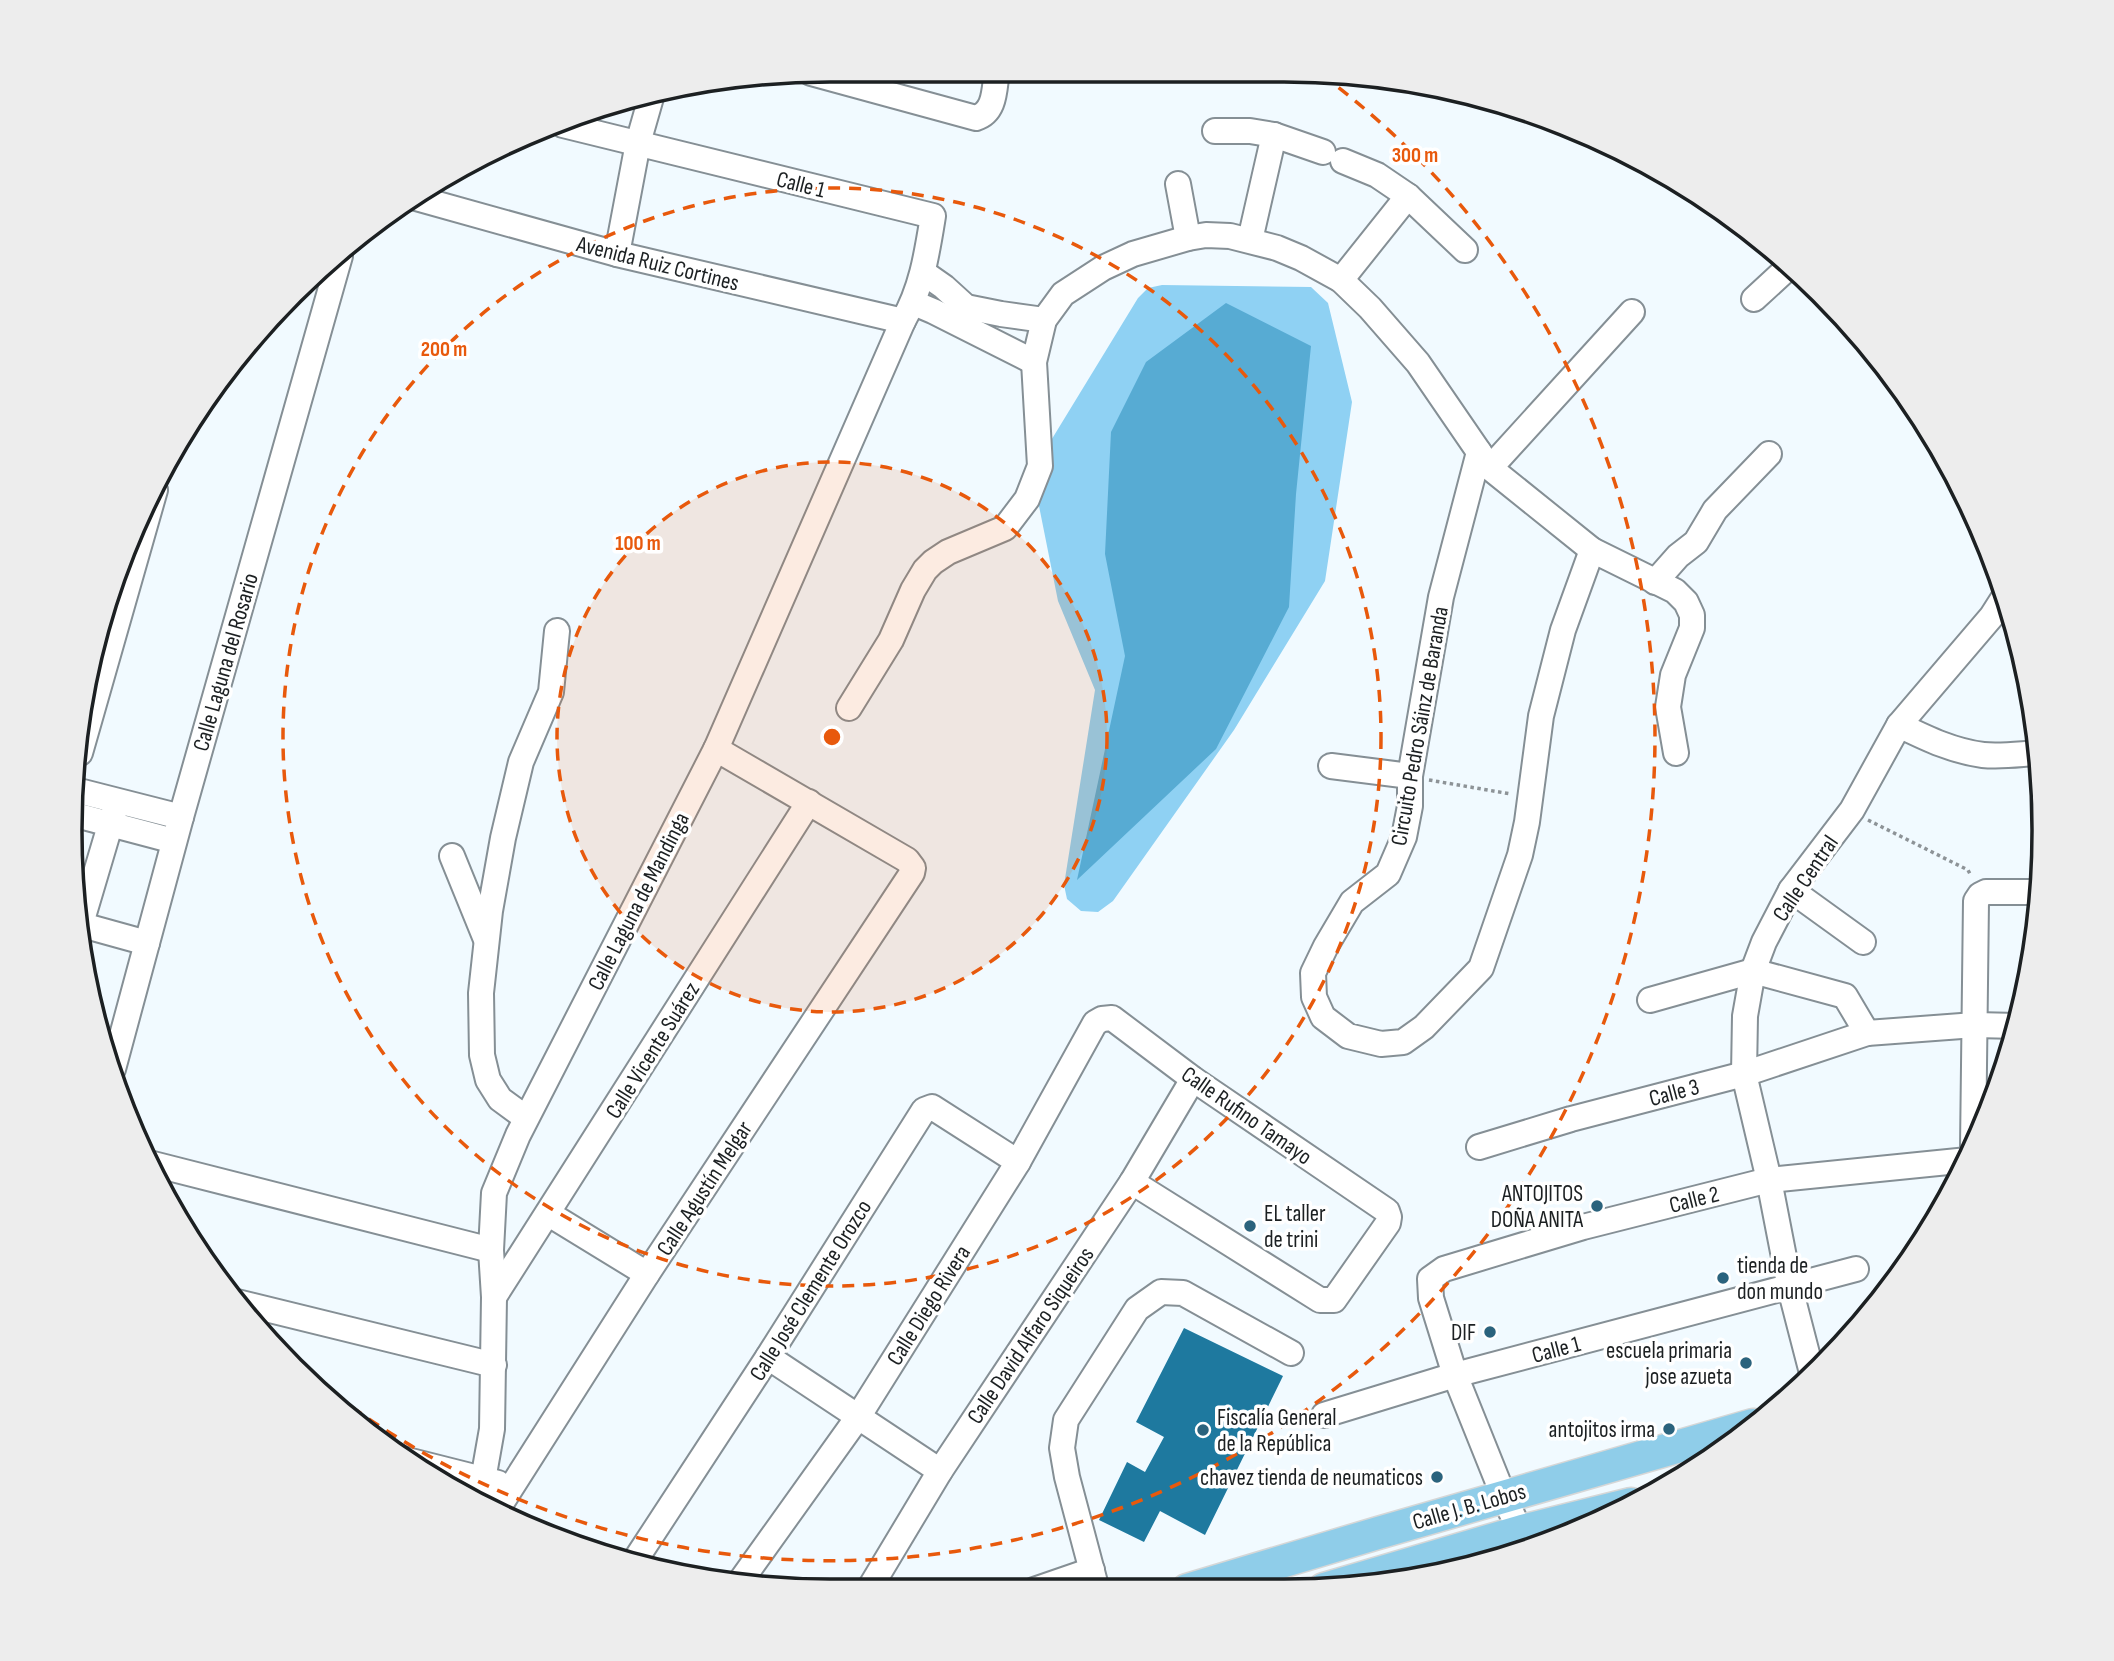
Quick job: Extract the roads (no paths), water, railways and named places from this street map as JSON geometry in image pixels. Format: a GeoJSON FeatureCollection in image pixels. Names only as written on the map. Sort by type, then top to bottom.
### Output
{"type":"FeatureCollection","features":[{"type":"Feature","properties":{"kind":"main road","name":"Calle J. B. Lobos"},"geometry":{"type":"LineString","coordinates":[[1224,1579],[1727,1432]]}},
{"type":"Feature","properties":{"kind":"main road","name":"Calle J. B. Lobos"},"geometry":{"type":"LineString","coordinates":[[1435,1563],[1483,1551]]}},
{"type":"Feature","properties":{"kind":"street"},"geometry":{"type":"LineString","coordinates":[[844,82],[976,118],[990,109],[995,82]]}},
{"type":"Feature","properties":{"kind":"street"},"geometry":{"type":"LineString","coordinates":[[617,254],[638,143],[649,105]]}},
{"type":"Feature","properties":{"kind":"street","name":"Calle 1"},"geometry":{"type":"LineString","coordinates":[[574,128],[933,216],[923,273],[908,312]]}},
{"type":"Feature","properties":{"kind":"street"},"geometry":{"type":"LineString","coordinates":[[1215,131],[1250,131],[1274,135],[1333,156],[1377,176],[1408,196],[1465,250]]}},
{"type":"Feature","properties":{"kind":"street"},"geometry":{"type":"LineString","coordinates":[[1250,240],[1274,135]]}},
{"type":"Feature","properties":{"kind":"street"},"geometry":{"type":"LineString","coordinates":[[1178,184],[1188,238]]}},
{"type":"Feature","properties":{"kind":"street"},"geometry":{"type":"LineString","coordinates":[[1341,279],[1408,196]]}},
{"type":"Feature","properties":{"kind":"street","name":"Avenida Ruiz Cortines"},"geometry":{"type":"LineString","coordinates":[[426,201],[617,254],[908,312]]}},
{"type":"Feature","properties":{"kind":"street"},"geometry":{"type":"LineString","coordinates":[[849,708],[891,640],[925,570],[948,552],[1005,528],[1027,499],[1040,466],[1034,362],[1044,320],[1063,293],[1133,254],[1188,238],[1206,235],[1230,236],[1277,248],[1341,279],[1418,363],[1485,460],[1592,550],[1675,591],[1686,602],[1692,615],[1692,628],[1672,675],[1668,707],[1676,753]]}},
{"type":"Feature","properties":{"kind":"street","name":"Calle Laguna del Rosario"},"geometry":{"type":"LineString","coordinates":[[111,1035],[147,943],[336,268]]}},
{"type":"Feature","properties":{"kind":"street"},"geometry":{"type":"LineString","coordinates":[[923,273],[944,286],[964,317],[1034,362]]}},
{"type":"Feature","properties":{"kind":"street"},"geometry":{"type":"LineString","coordinates":[[1754,299],[1782,273]]}},
{"type":"Feature","properties":{"kind":"street"},"geometry":{"type":"LineString","coordinates":[[908,312],[933,311],[964,317],[1001,314],[1044,320]]}},
{"type":"Feature","properties":{"kind":"street","name":"Calle Laguna de Mandinga"},"geometry":{"type":"LineString","coordinates":[[483,1491],[492,1429],[494,1297],[491,1250],[494,1193],[527,1118],[716,749],[908,312]]}},
{"type":"Feature","properties":{"kind":"street"},"geometry":{"type":"LineString","coordinates":[[1485,460],[1632,312]]}},
{"type":"Feature","properties":{"kind":"street"},"geometry":{"type":"LineString","coordinates":[[1655,582],[1678,556],[1696,542],[1715,510],[1769,454]]}},
{"type":"Feature","properties":{"kind":"street","name":"Circuito Pedro Sáinz de Baranda"},"geometry":{"type":"LineString","coordinates":[[1485,460],[1441,597],[1410,776],[1410,807],[1404,837],[1388,874],[1352,902],[1326,946],[1314,973],[1314,997],[1323,1017],[1348,1036],[1381,1044],[1403,1042],[1424,1027],[1480,968],[1520,855],[1531,797],[1541,716],[1563,630],[1592,550]]}},
{"type":"Feature","properties":{"kind":"street"},"geometry":{"type":"LineString","coordinates":[[94,705],[141,540]]}},
{"type":"Feature","properties":{"kind":"street","name":"Calle Central"},"geometry":{"type":"LineString","coordinates":[[1809,1363],[1790,1288],[1769,1180],[1744,1074],[1745,1016],[1753,971],[1764,942],[1791,890],[1851,811],[1899,725],[1997,608]]}},
{"type":"Feature","properties":{"kind":"street"},"geometry":{"type":"LineString","coordinates":[[527,1118],[500,1099],[488,1080],[482,1055],[481,993],[490,911],[503,838],[521,762],[551,692],[557,631]]}},
{"type":"Feature","properties":{"kind":"street"},"geometry":{"type":"LineString","coordinates":[[1899,725],[1957,751],[2002,756],[2027,754]]}},
{"type":"Feature","properties":{"kind":"street"},"geometry":{"type":"LineString","coordinates":[[716,749],[809,802]]}},
{"type":"Feature","properties":{"kind":"street"},"geometry":{"type":"LineString","coordinates":[[1331,766],[1410,776]]}},
{"type":"Feature","properties":{"kind":"street"},"geometry":{"type":"LineString","coordinates":[[83,795],[114,813]]}},
{"type":"Feature","properties":{"kind":"street","name":"Calle Agustín Melgar"},"geometry":{"type":"LineString","coordinates":[[502,1503],[647,1274],[912,873],[913,867],[907,860],[809,802]]}},
{"type":"Feature","properties":{"kind":"street","name":"Calle Vicente Suárez"},"geometry":{"type":"LineString","coordinates":[[494,1297],[809,802]]}},
{"type":"Feature","properties":{"kind":"street"},"geometry":{"type":"LineString","coordinates":[[83,814],[114,813],[178,829]]}},
{"type":"Feature","properties":{"kind":"street"},"geometry":{"type":"LineString","coordinates":[[87,906],[114,813]]}},
{"type":"Feature","properties":{"kind":"street"},"geometry":{"type":"LineString","coordinates":[[452,856],[487,941]]}},
{"type":"Feature","properties":{"kind":"street"},"geometry":{"type":"LineString","coordinates":[[1791,890],[1863,942]]}},
{"type":"Feature","properties":{"kind":"street"},"geometry":{"type":"LineString","coordinates":[[1973,1120],[1978,898],[1986,892],[2029,891]]}},
{"type":"Feature","properties":{"kind":"street"},"geometry":{"type":"LineString","coordinates":[[89,924],[147,943]]}},
{"type":"Feature","properties":{"kind":"street"},"geometry":{"type":"LineString","coordinates":[[1650,1000],[1753,971],[1845,996],[1867,1033]]}},
{"type":"Feature","properties":{"kind":"street","name":"Calle Rufino Tamayo"},"geometry":{"type":"LineString","coordinates":[[1101,1019],[1112,1018],[1193,1079],[1387,1211],[1389,1217],[1388,1223],[1342,1290],[1329,1302],[1320,1300],[1132,1182]]}},
{"type":"Feature","properties":{"kind":"street","name":"Calle Diego Rivera"},"geometry":{"type":"LineString","coordinates":[[746,1573],[858,1417],[1018,1162],[1095,1023],[1101,1019]]}},
{"type":"Feature","properties":{"kind":"street","name":"Calle 3"},"geometry":{"type":"LineString","coordinates":[[1479,1147],[1571,1119],[1744,1074],[1867,1033],[1975,1025],[2005,1026]]}},
{"type":"Feature","properties":{"kind":"street","name":"Calle David Alfaro Siqueiros"},"geometry":{"type":"LineString","coordinates":[[875,1579],[940,1471],[1132,1182],[1193,1079]]}},
{"type":"Feature","properties":{"kind":"street","name":"Calle José Clemente Orozco"},"geometry":{"type":"LineString","coordinates":[[640,1554],[924,1110],[932,1107],[1018,1162]]}},
{"type":"Feature","properties":{"kind":"street","name":"Calle 2"},"geometry":{"type":"LineString","coordinates":[[1455,1376],[1431,1298],[1430,1279],[1444,1269],[1583,1227],[1769,1180],[1955,1161]]}},
{"type":"Feature","properties":{"kind":"street"},"geometry":{"type":"LineString","coordinates":[[162,1166],[491,1250]]}},
{"type":"Feature","properties":{"kind":"street"},"geometry":{"type":"LineString","coordinates":[[549,1213],[647,1274]]}},
{"type":"Feature","properties":{"kind":"street","name":"Calle 1"},"geometry":{"type":"LineString","coordinates":[[1324,1415],[1455,1376],[1856,1269]]}},
{"type":"Feature","properties":{"kind":"street"},"geometry":{"type":"LineString","coordinates":[[1095,1579],[1062,1448],[1066,1420],[1137,1309],[1161,1292],[1183,1293],[1291,1353]]}},
{"type":"Feature","properties":{"kind":"street"},"geometry":{"type":"LineString","coordinates":[[253,1306],[494,1366]]}},
{"type":"Feature","properties":{"kind":"street"},"geometry":{"type":"LineString","coordinates":[[768,1357],[940,1471]]}},
{"type":"Feature","properties":{"kind":"street"},"geometry":{"type":"LineString","coordinates":[[1455,1376],[1504,1497],[1525,1539]]}},
{"type":"Feature","properties":{"kind":"street"},"geometry":{"type":"LineString","coordinates":[[466,1484],[483,1491],[513,1486]]}},
{"type":"Feature","properties":{"kind":"place","name":"ANTOJITOS DOÑA ANITA"},"geometry":{"type":"Point","coordinates":[1597,1206]}},
{"type":"Feature","properties":{"kind":"place","name":"EL taller de trini"},"geometry":{"type":"Point","coordinates":[1250,1226]}},
{"type":"Feature","properties":{"kind":"place","name":"tienda de don mundo"},"geometry":{"type":"Point","coordinates":[1723,1278]}},
{"type":"Feature","properties":{"kind":"place","name":"DIF"},"geometry":{"type":"Point","coordinates":[1490,1332]}},
{"type":"Feature","properties":{"kind":"place","name":"escuela primaria jose azueta"},"geometry":{"type":"Point","coordinates":[1746,1363]}},
{"type":"Feature","properties":{"kind":"place","name":"antojitos irma"},"geometry":{"type":"Point","coordinates":[1669,1429]}},
{"type":"Feature","properties":{"kind":"place","name":"Fiscalía General de la República"},"geometry":{"type":"Point","coordinates":[1203,1430]}},
{"type":"Feature","properties":{"kind":"place","name":"chavez tienda de neumaticos"},"geometry":{"type":"Point","coordinates":[1437,1477]}}]}
